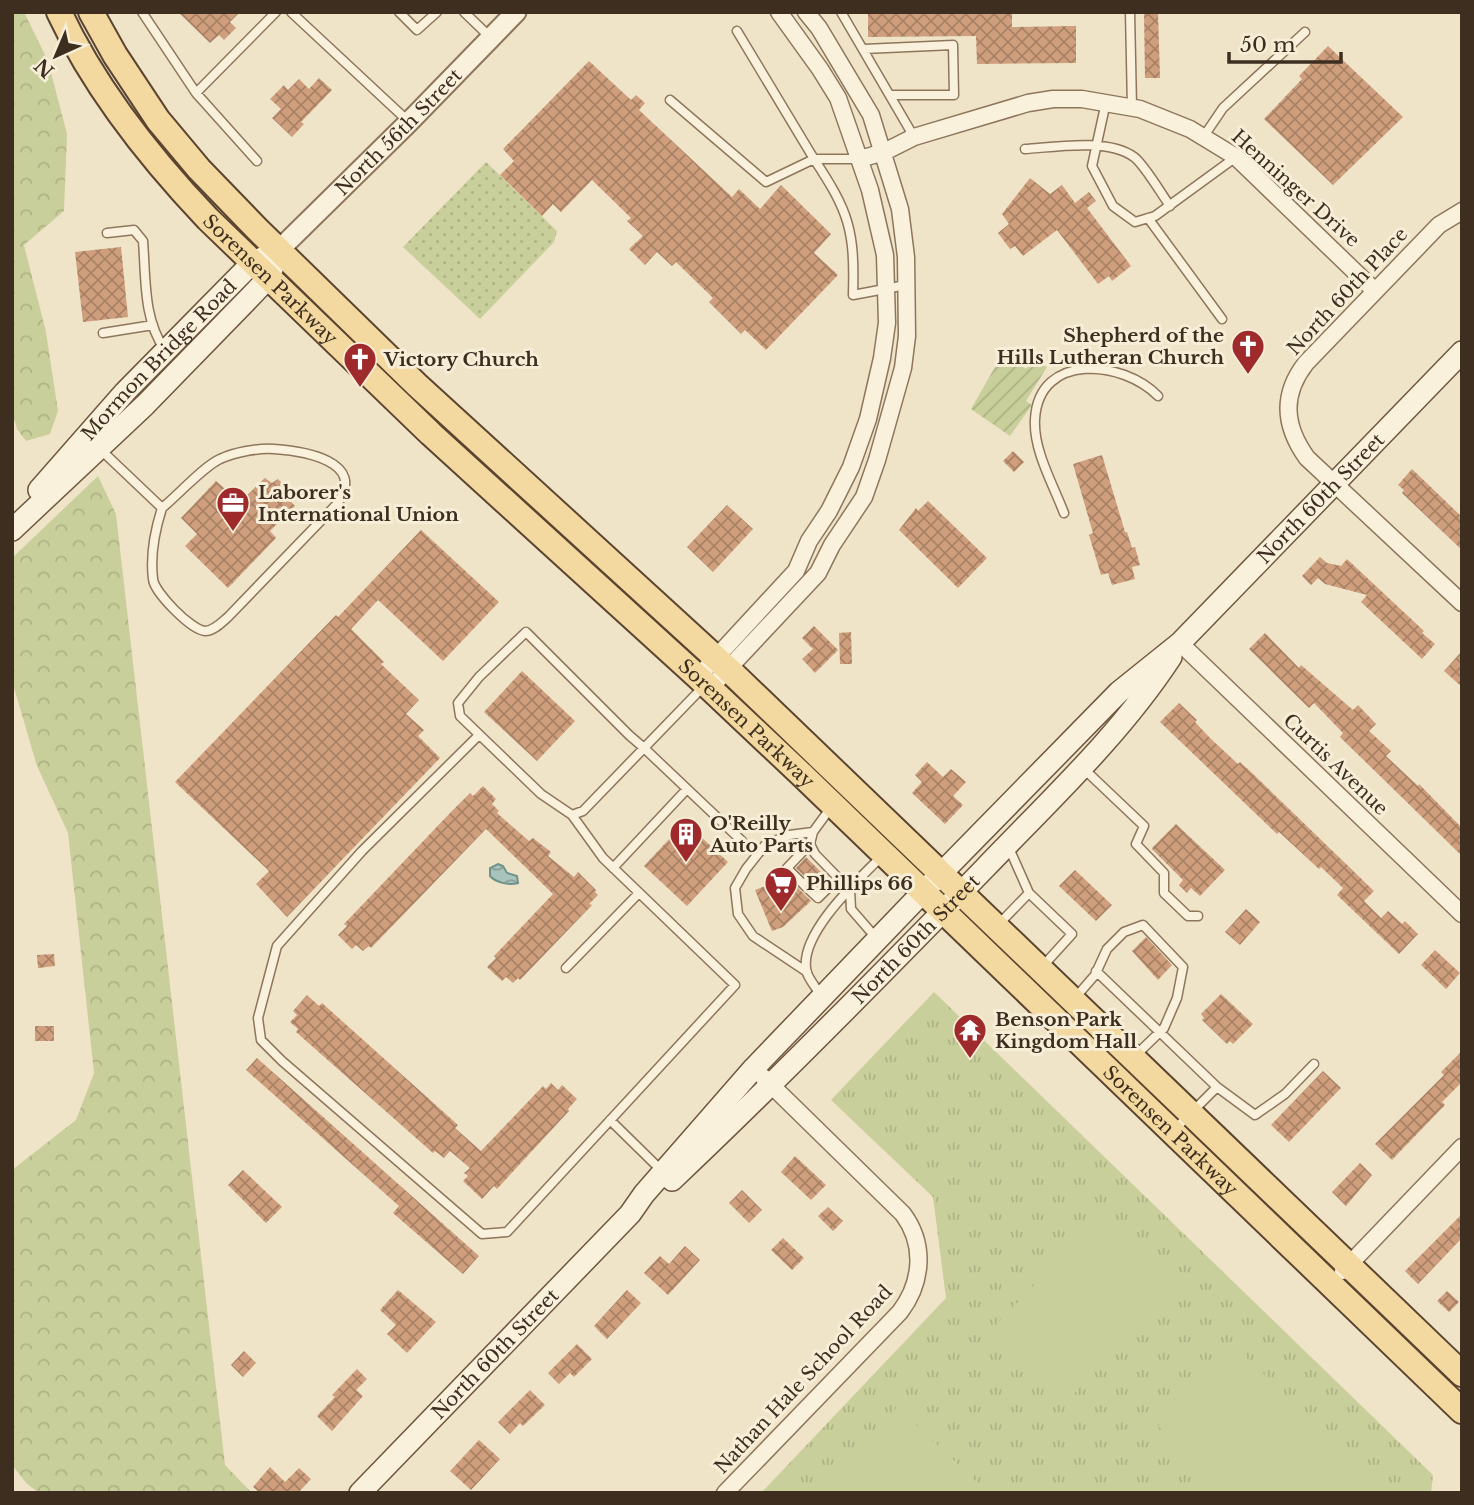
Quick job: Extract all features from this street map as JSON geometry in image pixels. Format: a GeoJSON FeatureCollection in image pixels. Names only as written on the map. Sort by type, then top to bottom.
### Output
{"type":"FeatureCollection","features":[{"type":"Feature","properties":{"kind":"main road","name":"Sorensen Parkway"},"geometry":{"type":"LineString","coordinates":[[59,12],[90,68],[141,142],[176,185],[261,270],[431,435],[705,683],[1462,1411]]}},
{"type":"Feature","properties":{"kind":"main road","name":"Sorensen Parkway"},"geometry":{"type":"LineString","coordinates":[[91,12],[115,55],[158,120],[199,169],[279,250],[417,385],[723,664],[1462,1374]]}},
{"type":"Feature","properties":{"kind":"main road","name":"Mormon Bridge Road"},"geometry":{"type":"LineString","coordinates":[[12,521],[93,442],[182,367],[279,250]]}},
{"type":"Feature","properties":{"kind":"main road","name":"Mormon Bridge Road"},"geometry":{"type":"LineString","coordinates":[[12,530],[93,442],[166,351],[261,270]]}},
{"type":"Feature","properties":{"kind":"main road","name":"North 60th Street"},"geometry":{"type":"LineString","coordinates":[[360,1493],[630,1214],[651,1200],[754,1068],[877,939],[1119,692],[1180,643],[1462,352]]}},
{"type":"Feature","properties":{"kind":"main road","name":"North 60th Street"},"geometry":{"type":"LineString","coordinates":[[668,1176],[772,1086],[1082,767],[1145,695],[1180,643]]}},
{"type":"Feature","properties":{"kind":"street","name":"North 56th Street"},"geometry":{"type":"LineString","coordinates":[[279,250],[516,12]]}},
{"type":"Feature","properties":{"kind":"street"},"geometry":{"type":"LineString","coordinates":[[723,664],[796,571],[809,541],[851,467],[868,419],[887,323],[885,255],[870,190],[838,98],[779,12]]}},
{"type":"Feature","properties":{"kind":"street"},"geometry":{"type":"LineString","coordinates":[[705,683],[818,573],[832,545],[864,496],[903,368],[907,336],[906,257],[900,209],[871,115],[820,28],[806,12]]}},
{"type":"Feature","properties":{"kind":"street","name":"Henninger Drive"},"geometry":{"type":"LineString","coordinates":[[859,159],[884,152],[914,136],[1028,103],[1053,99],[1106,102],[1132,107],[1165,118],[1204,136],[1236,157],[1375,291]]}},
{"type":"Feature","properties":{"kind":"street","name":"North 60th Place"},"geometry":{"type":"LineString","coordinates":[[1462,211],[1439,225],[1306,363],[1290,394],[1288,415],[1292,432],[1307,458],[1462,604]]}},
{"type":"Feature","properties":{"kind":"street","name":"Curtis Avenue"},"geometry":{"type":"LineString","coordinates":[[1180,643],[1462,914]]}},
{"type":"Feature","properties":{"kind":"street","name":"Nathan Hale School Road"},"geometry":{"type":"LineString","coordinates":[[725,1493],[900,1312],[911,1295],[918,1275],[917,1243],[903,1214],[754,1068]]}},
{"type":"Feature","properties":{"kind":"street"},"geometry":{"type":"LineString","coordinates":[[1330,1284],[1462,1147]]}},
{"type":"Feature","properties":{"kind":"lane"},"geometry":{"type":"LineString","coordinates":[[142,12],[196,93],[257,161]]}},
{"type":"Feature","properties":{"kind":"lane"},"geometry":{"type":"LineString","coordinates":[[196,93],[276,12]]}},
{"type":"Feature","properties":{"kind":"lane"},"geometry":{"type":"LineString","coordinates":[[291,12],[409,122]]}},
{"type":"Feature","properties":{"kind":"lane"},"geometry":{"type":"LineString","coordinates":[[399,12],[417,30],[437,12]]}},
{"type":"Feature","properties":{"kind":"lane"},"geometry":{"type":"LineString","coordinates":[[464,12],[490,37]]}},
{"type":"Feature","properties":{"kind":"lane"},"geometry":{"type":"LineString","coordinates":[[841,12],[914,136]]}},
{"type":"Feature","properties":{"kind":"lane"},"geometry":{"type":"LineString","coordinates":[[1130,12],[1132,107]]}},
{"type":"Feature","properties":{"kind":"lane"},"geometry":{"type":"LineString","coordinates":[[737,31],[838,195],[850,227],[855,253],[853,295],[906,285]]}},
{"type":"Feature","properties":{"kind":"lane"},"geometry":{"type":"LineString","coordinates":[[1204,136],[1223,108],[1305,32]]}},
{"type":"Feature","properties":{"kind":"lane"},"geometry":{"type":"LineString","coordinates":[[864,49],[953,45],[954,95],[891,94]]}},
{"type":"Feature","properties":{"kind":"lane"},"geometry":{"type":"LineString","coordinates":[[670,100],[766,182],[814,159],[859,159]]}},
{"type":"Feature","properties":{"kind":"lane"},"geometry":{"type":"LineString","coordinates":[[1106,102],[1092,166],[1113,206],[1135,222],[1155,216],[1236,157]]}},
{"type":"Feature","properties":{"kind":"lane"},"geometry":{"type":"LineString","coordinates":[[1025,149],[1096,145],[1135,157],[1170,206]]}},
{"type":"Feature","properties":{"kind":"lane"},"geometry":{"type":"LineString","coordinates":[[1148,218],[1222,319]]}},
{"type":"Feature","properties":{"kind":"lane"},"geometry":{"type":"LineString","coordinates":[[107,233],[134,230],[143,241],[148,311],[158,340],[182,367]]}},
{"type":"Feature","properties":{"kind":"lane"},"geometry":{"type":"LineString","coordinates":[[103,333],[153,326]]}},
{"type":"Feature","properties":{"kind":"lane"},"geometry":{"type":"LineString","coordinates":[[1064,513],[1036,433],[1038,403],[1049,385],[1070,372],[1084,368],[1101,368],[1142,382],[1157,396]]}},
{"type":"Feature","properties":{"kind":"lane"},"geometry":{"type":"LineString","coordinates":[[93,442],[162,508]]}},
{"type":"Feature","properties":{"kind":"lane"},"geometry":{"type":"LineString","coordinates":[[272,449],[309,455],[329,461],[339,467],[345,476],[345,493],[337,504],[228,617],[210,631],[202,631],[193,626],[160,595],[153,582],[155,530],[162,508],[218,459],[239,453],[272,449]]}},
{"type":"Feature","properties":{"kind":"lane"},"geometry":{"type":"LineString","coordinates":[[479,734],[362,851],[277,946],[258,1018],[261,1040],[482,1234],[507,1232],[734,985],[603,858],[572,815],[541,794],[479,734],[460,716],[458,702],[479,677],[526,632],[742,841]]}},
{"type":"Feature","properties":{"kind":"lane"},"geometry":{"type":"LineString","coordinates":[[572,815],[583,811],[705,683]]}},
{"type":"Feature","properties":{"kind":"lane"},"geometry":{"type":"LineString","coordinates":[[1082,767],[1144,826],[1136,844],[1164,873],[1164,893],[1188,916],[1199,916]]}},
{"type":"Feature","properties":{"kind":"lane"},"geometry":{"type":"LineString","coordinates":[[613,868],[687,789]]}},
{"type":"Feature","properties":{"kind":"lane"},"geometry":{"type":"LineString","coordinates":[[833,805],[813,832],[810,844],[787,868],[806,883],[817,898],[838,878]]}},
{"type":"Feature","properties":{"kind":"lane"},"geometry":{"type":"LineString","coordinates":[[813,832],[789,835],[765,845],[735,888],[738,914],[753,936],[807,972],[822,997]]}},
{"type":"Feature","properties":{"kind":"lane"},"geometry":{"type":"LineString","coordinates":[[810,844],[822,867],[850,890],[851,909],[877,939]]}},
{"type":"Feature","properties":{"kind":"lane"},"geometry":{"type":"LineString","coordinates":[[1007,844],[1029,893],[1072,934],[1040,969]]}},
{"type":"Feature","properties":{"kind":"lane"},"geometry":{"type":"LineString","coordinates":[[807,972],[808,953],[824,919],[884,854]]}},
{"type":"Feature","properties":{"kind":"lane"},"geometry":{"type":"LineString","coordinates":[[566,968],[639,893]]}},
{"type":"Feature","properties":{"kind":"lane"},"geometry":{"type":"LineString","coordinates":[[996,927],[1029,893]]}},
{"type":"Feature","properties":{"kind":"lane"},"geometry":{"type":"LineString","coordinates":[[1073,1000],[1097,971],[1107,949],[1124,932],[1143,925],[1183,967],[1177,998],[1164,1028],[1133,1058]]}},
{"type":"Feature","properties":{"kind":"lane"},"geometry":{"type":"LineString","coordinates":[[1097,971],[1217,1087],[1255,1115],[1285,1094],[1314,1064]]}},
{"type":"Feature","properties":{"kind":"lane"},"geometry":{"type":"LineString","coordinates":[[1172,1132],[1217,1087]]}},
{"type":"Feature","properties":{"kind":"lane"},"geometry":{"type":"LineString","coordinates":[[610,1121],[668,1176]]}},
{"type":"Feature","properties":{"kind":"green space"},"geometry":{"type":"Polygon","coordinates":[[[12,12],[24,12],[48,61],[67,134],[64,211],[24,245],[46,332],[58,411],[50,434],[26,441],[17,429],[12,411],[12,12]]]}},
{"type":"Feature","properties":{"kind":"green space"},"geometry":{"type":"Polygon","coordinates":[[[486,162],[557,231],[554,242],[480,319],[403,247],[486,162]]]}},
{"type":"Feature","properties":{"kind":"green space"},"geometry":{"type":"Polygon","coordinates":[[[1012,359],[1026,369],[1033,360],[1047,367],[1026,401],[1032,405],[1010,436],[971,409],[999,360],[1006,365],[1012,359]]]}},
{"type":"Feature","properties":{"kind":"green space"},"geometry":{"type":"Polygon","coordinates":[[[98,476],[116,514],[225,1465],[252,1493],[39,1493],[27,1484],[12,1465],[12,1170],[76,1120],[94,1073],[68,833],[37,766],[12,681],[12,558],[98,476]]]}},
{"type":"Feature","properties":{"kind":"green space"},"geometry":{"type":"Polygon","coordinates":[[[934,992],[1433,1475],[1431,1493],[761,1493],[946,1298],[933,1197],[831,1100],[934,992]]]}},
{"type":"Feature","properties":{"kind":"green space"},"geometry":{"type":"Polygon","coordinates":[[[1099,1217],[1174,1289],[1069,1399],[994,1327],[1099,1217]]]}},
{"type":"Feature","properties":{"kind":"green space"},"geometry":{"type":"Polygon","coordinates":[[[1233,1345],[1391,1493],[1230,1493],[1158,1426],[1233,1345]]]}},
{"type":"Feature","properties":{"kind":"green space"},"geometry":{"type":"Polygon","coordinates":[[[897,1407],[980,1485],[972,1493],[815,1493],[897,1407]]]}},
{"type":"Feature","properties":{"kind":"water"},"geometry":{"type":"Polygon","coordinates":[[[498,864],[503,866],[507,873],[517,876],[518,883],[502,883],[490,876],[490,868],[498,864]]]}},
{"type":"Feature","properties":{"kind":"building"},"geometry":{"type":"Polygon","coordinates":[[[178,12],[240,12],[230,22],[236,28],[224,40],[219,35],[210,43],[178,12]]]}},
{"type":"Feature","properties":{"kind":"building"},"geometry":{"type":"Polygon","coordinates":[[[868,12],[1012,12],[1012,27],[1076,26],[1076,63],[977,64],[976,36],[868,37],[868,12]]]}},
{"type":"Feature","properties":{"kind":"building"},"geometry":{"type":"Polygon","coordinates":[[[1144,12],[1158,12],[1160,78],[1145,78],[1144,12]]]}},
{"type":"Feature","properties":{"kind":"building"},"geometry":{"type":"Polygon","coordinates":[[[1328,46],[1403,117],[1333,185],[1264,119],[1302,79],[1299,76],[1328,46]]]}},
{"type":"Feature","properties":{"kind":"building"},"geometry":{"type":"Polygon","coordinates":[[[589,61],[631,100],[636,95],[645,103],[639,110],[732,197],[739,189],[760,209],[781,185],[831,234],[814,253],[838,275],[766,350],[745,330],[741,334],[709,302],[713,298],[676,262],[672,266],[657,252],[645,265],[629,249],[643,236],[627,221],[631,218],[592,180],[561,212],[553,204],[542,216],[500,175],[514,161],[503,149],[589,61]]]}},
{"type":"Feature","properties":{"kind":"building"},"geometry":{"type":"Polygon","coordinates":[[[319,78],[332,90],[301,122],[304,124],[292,137],[272,118],[281,109],[270,99],[284,85],[288,90],[299,79],[309,89],[319,78]]]}},
{"type":"Feature","properties":{"kind":"building"},"geometry":{"type":"Polygon","coordinates":[[[1030,178],[1050,194],[1062,185],[1075,203],[1089,192],[1096,201],[1087,208],[1131,266],[1112,281],[1109,276],[1098,284],[1057,230],[1023,256],[1015,246],[1010,249],[998,233],[1009,224],[1002,214],[1030,178]]]}},
{"type":"Feature","properties":{"kind":"building"},"geometry":{"type":"Polygon","coordinates":[[[121,247],[128,317],[83,322],[75,252],[121,247]]]}},
{"type":"Feature","properties":{"kind":"building"},"geometry":{"type":"Polygon","coordinates":[[[1013,451],[1024,462],[1014,472],[1003,461],[1013,451]]]}},
{"type":"Feature","properties":{"kind":"building"},"geometry":{"type":"Polygon","coordinates":[[[1102,455],[1125,532],[1132,548],[1135,547],[1140,565],[1132,567],[1135,579],[1112,585],[1108,573],[1101,575],[1089,535],[1093,533],[1073,464],[1102,455]]]}},
{"type":"Feature","properties":{"kind":"building"},"geometry":{"type":"Polygon","coordinates":[[[1412,469],[1462,517],[1462,550],[1402,493],[1404,490],[1398,485],[1412,469]]]}},
{"type":"Feature","properties":{"kind":"building","name":"Laborer's International Union"},"geometry":{"type":"Polygon","coordinates":[[[265,478],[272,483],[278,479],[293,494],[287,498],[295,506],[270,531],[276,538],[228,588],[185,546],[197,534],[181,518],[216,481],[240,502],[265,478]]]}},
{"type":"Feature","properties":{"kind":"building"},"geometry":{"type":"Polygon","coordinates":[[[928,501],[987,558],[958,588],[899,530],[916,508],[918,511],[928,501]]]}},
{"type":"Feature","properties":{"kind":"building"},"geometry":{"type":"Polygon","coordinates":[[[727,505],[753,529],[713,572],[687,547],[727,505]]]}},
{"type":"Feature","properties":{"kind":"building"},"geometry":{"type":"Polygon","coordinates":[[[421,530],[499,602],[443,661],[378,600],[351,629],[384,662],[381,664],[419,700],[406,714],[424,730],[418,736],[440,758],[287,917],[256,884],[269,871],[175,782],[421,530]]]}},
{"type":"Feature","properties":{"kind":"building"},"geometry":{"type":"Polygon","coordinates":[[[1320,557],[1327,563],[1341,566],[1347,559],[1424,631],[1422,633],[1435,644],[1422,659],[1361,602],[1367,595],[1325,584],[1318,578],[1311,585],[1302,576],[1320,557]]]}},
{"type":"Feature","properties":{"kind":"building"},"geometry":{"type":"Polygon","coordinates":[[[814,626],[838,650],[815,673],[802,659],[813,649],[802,638],[814,626]]]}},
{"type":"Feature","properties":{"kind":"building"},"geometry":{"type":"Polygon","coordinates":[[[851,632],[852,664],[840,664],[839,633],[851,632]]]}},
{"type":"Feature","properties":{"kind":"building"},"geometry":{"type":"Polygon","coordinates":[[[1265,633],[1299,668],[1301,665],[1353,710],[1358,705],[1376,724],[1369,731],[1391,751],[1386,756],[1418,786],[1419,784],[1462,828],[1462,856],[1340,737],[1343,733],[1314,703],[1309,708],[1249,649],[1265,633]]]}},
{"type":"Feature","properties":{"kind":"building"},"geometry":{"type":"Polygon","coordinates":[[[1462,651],[1462,687],[1444,671],[1462,651]]]}},
{"type":"Feature","properties":{"kind":"building"},"geometry":{"type":"Polygon","coordinates":[[[522,671],[575,721],[537,761],[484,712],[522,671]]]}},
{"type":"Feature","properties":{"kind":"building"},"geometry":{"type":"Polygon","coordinates":[[[1179,703],[1197,720],[1195,722],[1210,738],[1238,764],[1240,762],[1251,772],[1374,891],[1364,901],[1381,918],[1388,911],[1402,924],[1405,921],[1418,934],[1399,954],[1337,895],[1343,888],[1279,832],[1277,834],[1160,722],[1179,703]]]}},
{"type":"Feature","properties":{"kind":"building"},"geometry":{"type":"Polygon","coordinates":[[[927,762],[943,777],[951,769],[966,782],[953,796],[963,805],[945,824],[912,793],[922,782],[915,775],[927,762]]]}},
{"type":"Feature","properties":{"kind":"building"},"geometry":{"type":"Polygon","coordinates":[[[483,786],[496,799],[492,804],[499,811],[497,813],[529,841],[533,838],[551,852],[548,856],[574,877],[578,872],[596,890],[598,895],[589,904],[592,905],[520,980],[518,978],[513,983],[506,977],[502,981],[487,967],[496,958],[494,956],[553,894],[486,829],[371,948],[369,946],[363,951],[356,945],[352,949],[338,935],[347,926],[344,924],[470,793],[473,796],[483,786]]]}},
{"type":"Feature","properties":{"kind":"building","name":"O'Reilly Auto Parts"},"geometry":{"type":"Polygon","coordinates":[[[685,822],[728,862],[687,906],[644,866],[685,822]]]}},
{"type":"Feature","properties":{"kind":"building"},"geometry":{"type":"Polygon","coordinates":[[[1176,824],[1225,870],[1200,896],[1191,888],[1187,893],[1179,885],[1183,880],[1152,848],[1176,824]]]}},
{"type":"Feature","properties":{"kind":"building"},"geometry":{"type":"Polygon","coordinates":[[[806,857],[828,879],[818,889],[813,885],[812,876],[804,876],[796,868],[806,857]]]}},
{"type":"Feature","properties":{"kind":"building"},"geometry":{"type":"Polygon","coordinates":[[[1075,870],[1112,905],[1096,921],[1059,886],[1075,870]]]}},
{"type":"Feature","properties":{"kind":"building","name":"Phillips 66"},"geometry":{"type":"Polygon","coordinates":[[[784,874],[811,901],[783,927],[772,931],[755,890],[780,880],[784,874]]]}},
{"type":"Feature","properties":{"kind":"building"},"geometry":{"type":"Polygon","coordinates":[[[1246,909],[1260,922],[1240,945],[1225,932],[1246,909]]]}},
{"type":"Feature","properties":{"kind":"building"},"geometry":{"type":"Polygon","coordinates":[[[1146,937],[1172,965],[1158,980],[1132,951],[1146,937]]]}},
{"type":"Feature","properties":{"kind":"building"},"geometry":{"type":"Polygon","coordinates":[[[1435,950],[1460,973],[1446,989],[1421,965],[1435,950]]]}},
{"type":"Feature","properties":{"kind":"building"},"geometry":{"type":"Polygon","coordinates":[[[54,954],[55,966],[38,968],[37,955],[54,954]]]}},
{"type":"Feature","properties":{"kind":"building"},"geometry":{"type":"Polygon","coordinates":[[[1221,994],[1253,1024],[1233,1044],[1230,1041],[1227,1044],[1202,1020],[1204,1018],[1201,1014],[1221,994]]]}},
{"type":"Feature","properties":{"kind":"building"},"geometry":{"type":"Polygon","coordinates":[[[307,995],[319,1006],[322,1003],[458,1125],[455,1128],[481,1151],[543,1086],[546,1089],[551,1083],[558,1090],[562,1085],[577,1099],[497,1189],[494,1186],[482,1199],[463,1181],[468,1176],[464,1173],[470,1168],[450,1151],[444,1158],[435,1151],[433,1153],[296,1032],[298,1029],[290,1022],[297,1015],[293,1011],[307,995]]]}},
{"type":"Feature","properties":{"kind":"building"},"geometry":{"type":"Polygon","coordinates":[[[35,1026],[54,1026],[54,1041],[35,1041],[35,1026]]]}},
{"type":"Feature","properties":{"kind":"building"},"geometry":{"type":"Polygon","coordinates":[[[1462,1051],[1462,1082],[1442,1102],[1445,1105],[1392,1160],[1375,1144],[1444,1075],[1441,1072],[1462,1051]]]}},
{"type":"Feature","properties":{"kind":"building"},"geometry":{"type":"Polygon","coordinates":[[[257,1058],[479,1256],[463,1274],[393,1213],[399,1206],[246,1070],[257,1058]]]}},
{"type":"Feature","properties":{"kind":"building"},"geometry":{"type":"Polygon","coordinates":[[[1323,1071],[1341,1088],[1289,1142],[1271,1125],[1323,1071]]]}},
{"type":"Feature","properties":{"kind":"building"},"geometry":{"type":"Polygon","coordinates":[[[795,1156],[826,1185],[811,1200],[781,1172],[795,1156]]]}},
{"type":"Feature","properties":{"kind":"building"},"geometry":{"type":"Polygon","coordinates":[[[1360,1163],[1372,1175],[1346,1206],[1332,1192],[1360,1163]]]}},
{"type":"Feature","properties":{"kind":"building"},"geometry":{"type":"Polygon","coordinates":[[[243,1170],[282,1207],[266,1223],[228,1185],[243,1170]]]}},
{"type":"Feature","properties":{"kind":"building"},"geometry":{"type":"Polygon","coordinates":[[[742,1190],[762,1210],[749,1223],[729,1203],[742,1190]]]}},
{"type":"Feature","properties":{"kind":"building"},"geometry":{"type":"Polygon","coordinates":[[[828,1207],[843,1221],[833,1231],[818,1216],[828,1207]]]}},
{"type":"Feature","properties":{"kind":"building"},"geometry":{"type":"Polygon","coordinates":[[[1462,1214],[1462,1238],[1418,1284],[1405,1271],[1462,1214]]]}},
{"type":"Feature","properties":{"kind":"building"},"geometry":{"type":"Polygon","coordinates":[[[783,1238],[804,1258],[792,1270],[771,1250],[783,1238]]]}},
{"type":"Feature","properties":{"kind":"building"},"geometry":{"type":"Polygon","coordinates":[[[685,1246],[700,1260],[668,1295],[644,1273],[660,1256],[669,1264],[685,1246]]]}},
{"type":"Feature","properties":{"kind":"building"},"geometry":{"type":"Polygon","coordinates":[[[398,1290],[436,1322],[407,1353],[387,1334],[396,1325],[380,1310],[398,1290]]]}},
{"type":"Feature","properties":{"kind":"building"},"geometry":{"type":"Polygon","coordinates":[[[627,1290],[641,1303],[607,1339],[594,1326],[627,1290]]]}},
{"type":"Feature","properties":{"kind":"building"},"geometry":{"type":"Polygon","coordinates":[[[1447,1291],[1459,1302],[1449,1312],[1437,1301],[1447,1291]]]}},
{"type":"Feature","properties":{"kind":"building"},"geometry":{"type":"Polygon","coordinates":[[[577,1344],[592,1359],[574,1377],[570,1373],[559,1384],[548,1373],[577,1344]]]}},
{"type":"Feature","properties":{"kind":"building"},"geometry":{"type":"Polygon","coordinates":[[[244,1351],[256,1363],[243,1377],[231,1365],[244,1351]]]}},
{"type":"Feature","properties":{"kind":"building"},"geometry":{"type":"Polygon","coordinates":[[[357,1369],[367,1379],[356,1390],[363,1396],[332,1431],[317,1416],[335,1397],[332,1395],[357,1369]]]}},
{"type":"Feature","properties":{"kind":"building"},"geometry":{"type":"Polygon","coordinates":[[[530,1390],[545,1405],[523,1426],[520,1423],[510,1434],[498,1422],[530,1390]]]}},
{"type":"Feature","properties":{"kind":"building"},"geometry":{"type":"Polygon","coordinates":[[[479,1440],[500,1459],[471,1490],[450,1471],[479,1440]]]}},
{"type":"Feature","properties":{"kind":"building"},"geometry":{"type":"Polygon","coordinates":[[[270,1467],[285,1482],[299,1468],[311,1479],[298,1493],[260,1493],[253,1487],[270,1467]]]}},
{"type":"Feature","properties":{"kind":"place","name":"Shepherd of the Hills Lutheran Church"},"geometry":{"type":"Point","coordinates":[1248,376]}},
{"type":"Feature","properties":{"kind":"place","name":"Victory Church"},"geometry":{"type":"Point","coordinates":[360,389]}},
{"type":"Feature","properties":{"kind":"place","name":"Laborer's International Union"},"geometry":{"type":"Point","coordinates":[233,533]}},
{"type":"Feature","properties":{"kind":"place","name":"O'Reilly Auto Parts"},"geometry":{"type":"Point","coordinates":[686,864]}},
{"type":"Feature","properties":{"kind":"place","name":"Phillips 66"},"geometry":{"type":"Point","coordinates":[781,913]}},
{"type":"Feature","properties":{"kind":"place","name":"Benson Park Kingdom Hall"},"geometry":{"type":"Point","coordinates":[970,1060]}}]}
